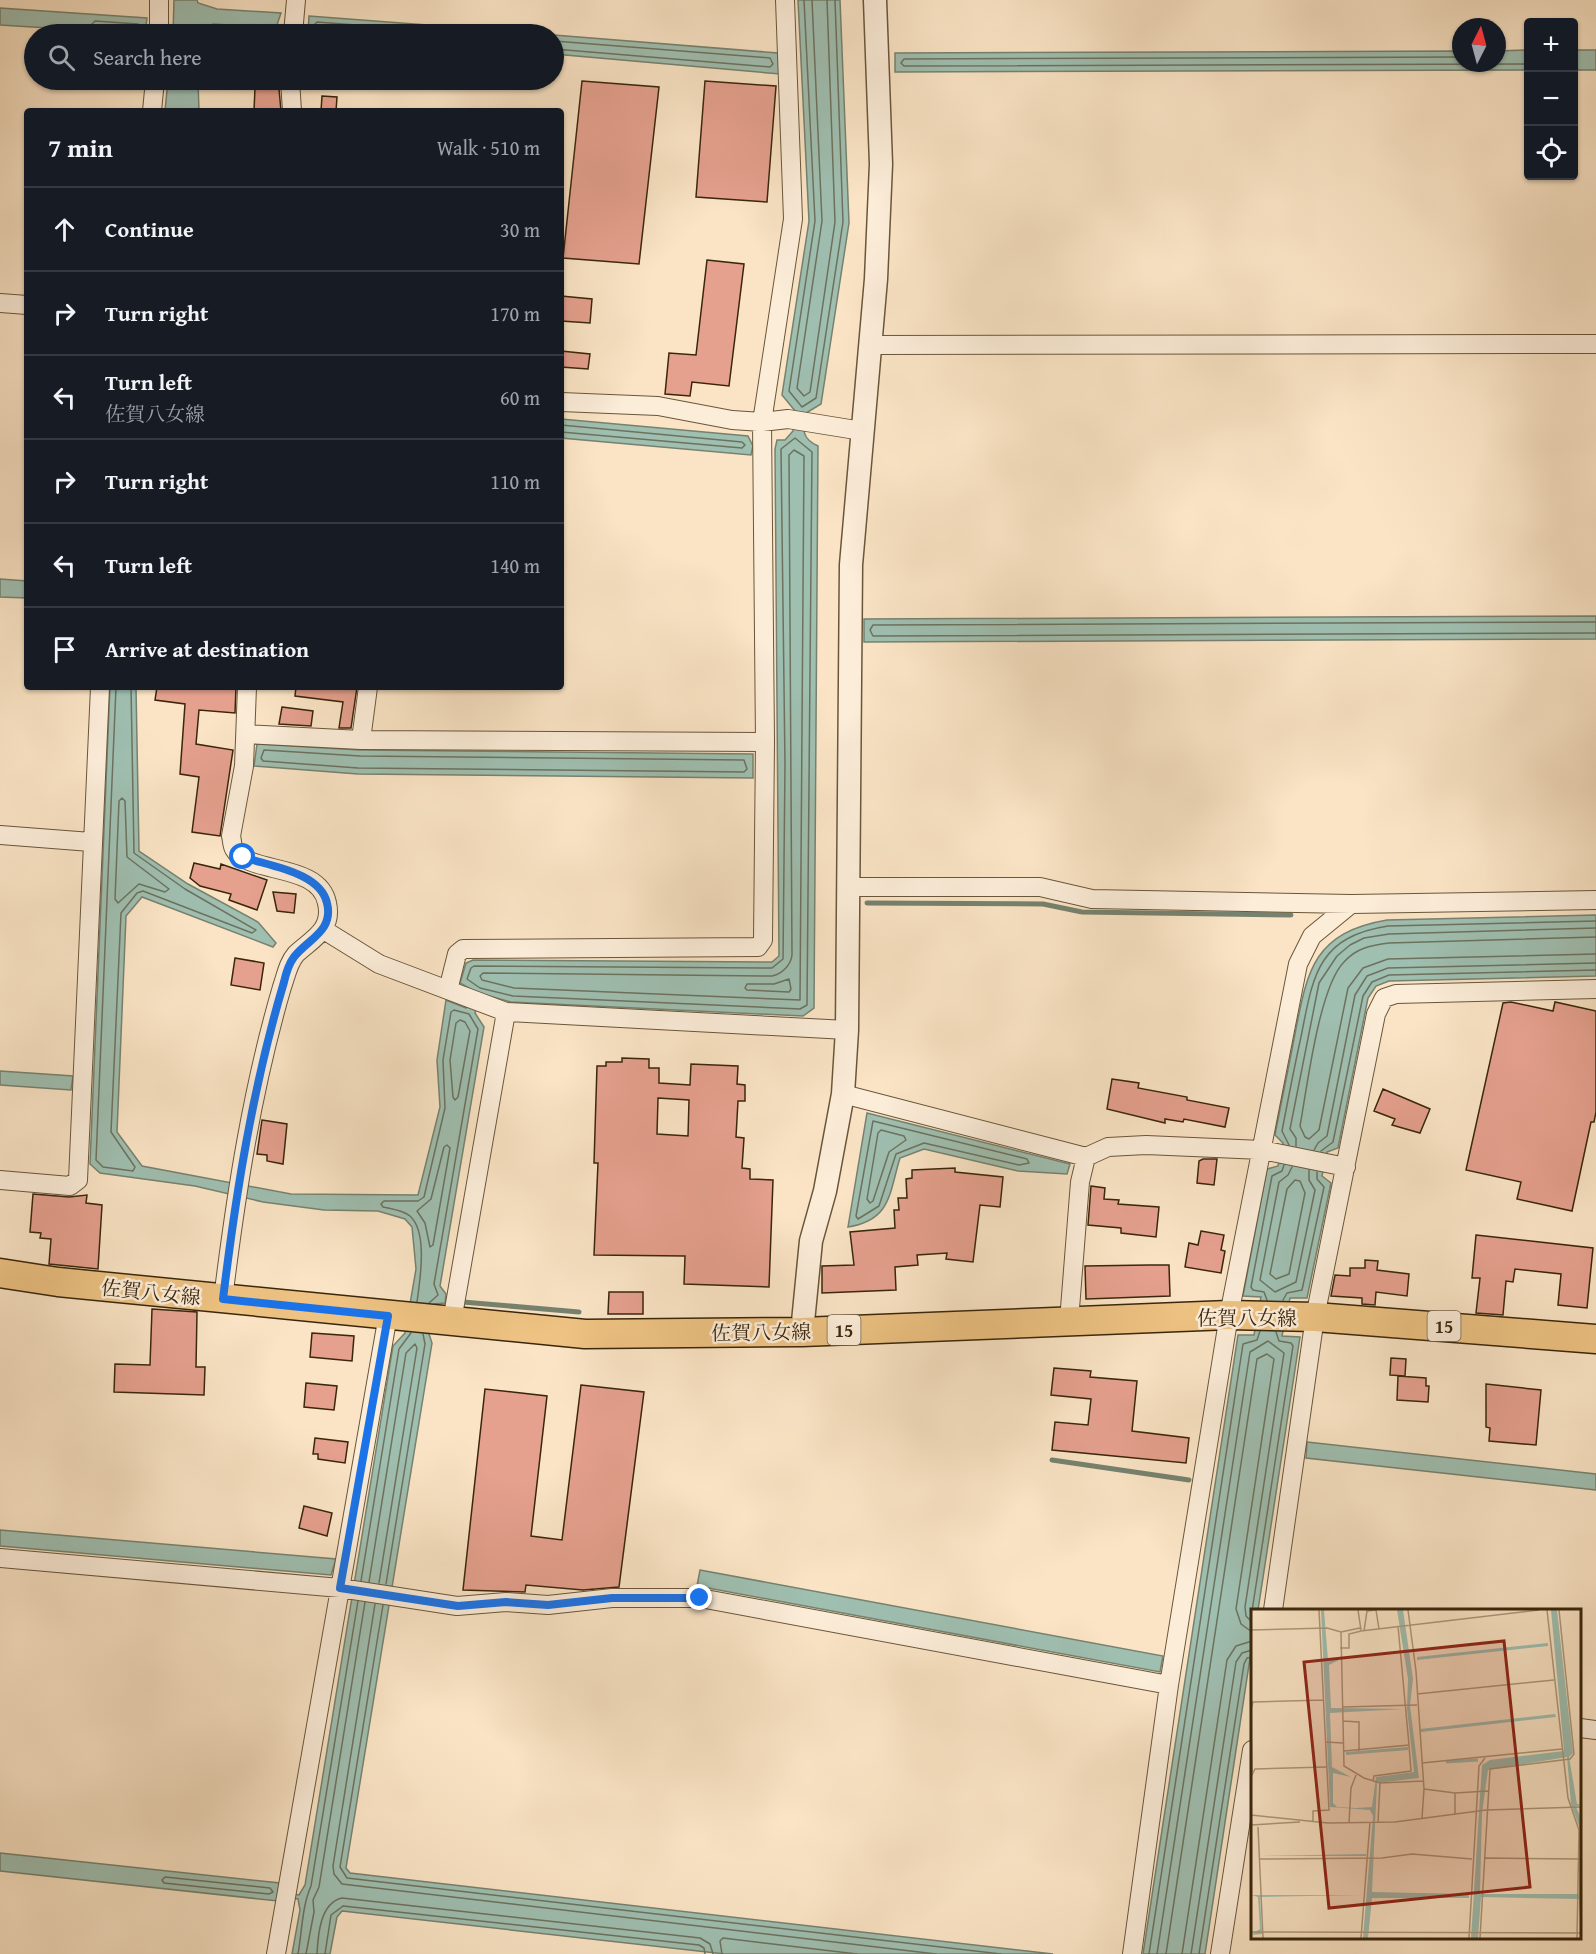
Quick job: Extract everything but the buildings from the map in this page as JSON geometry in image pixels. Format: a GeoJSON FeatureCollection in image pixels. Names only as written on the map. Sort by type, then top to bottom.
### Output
{"type":"FeatureCollection","features":[{"type":"Feature","properties":{"kind":"main road","name":"佐賀八女線"},"geometry":{"type":"LineString","coordinates":[[0,1273],[58,1282],[585,1334],[802,1332],[1241,1315],[1304,1317],[1596,1339]]}},
{"type":"Feature","properties":{"kind":"street"},"geometry":{"type":"LineString","coordinates":[[159,0],[159,24]]}},
{"type":"Feature","properties":{"kind":"street"},"geometry":{"type":"LineString","coordinates":[[293,24],[296,0]]}},
{"type":"Feature","properties":{"kind":"street"},"geometry":{"type":"LineString","coordinates":[[448,990],[457,954],[463,950],[758,947],[763,940],[765,742],[762,422],[793,219],[785,0]]}},
{"type":"Feature","properties":{"kind":"street"},"geometry":{"type":"LineString","coordinates":[[802,1332],[812,1241],[825,1191],[843,1094],[847,1030],[851,565],[870,345],[880,164],[875,0]]}},
{"type":"Feature","properties":{"kind":"street"},"geometry":{"type":"LineString","coordinates":[[152,108],[154,90]]}},
{"type":"Feature","properties":{"kind":"street"},"geometry":{"type":"LineString","coordinates":[[291,90],[292,108]]}},
{"type":"Feature","properties":{"kind":"street"},"geometry":{"type":"LineString","coordinates":[[0,303],[24,305]]}},
{"type":"Feature","properties":{"kind":"street"},"geometry":{"type":"LineString","coordinates":[[870,345],[1596,344]]}},
{"type":"Feature","properties":{"kind":"street"},"geometry":{"type":"LineString","coordinates":[[564,402],[658,406],[732,420],[762,422],[788,419],[861,431]]}},
{"type":"Feature","properties":{"kind":"street"},"geometry":{"type":"LineString","coordinates":[[0,1180],[70,1186],[78,1180],[91,842],[100,690]]}},
{"type":"Feature","properties":{"kind":"street"},"geometry":{"type":"LineString","coordinates":[[223,1299],[237,1191],[270,1028],[289,964],[324,930],[327,902],[320,887],[302,876],[243,857],[233,849],[231,836],[246,734],[247,690]]}},
{"type":"Feature","properties":{"kind":"street"},"geometry":{"type":"LineString","coordinates":[[361,740],[368,690]]}},
{"type":"Feature","properties":{"kind":"street"},"geometry":{"type":"LineString","coordinates":[[246,734],[361,740],[765,742]]}},
{"type":"Feature","properties":{"kind":"street"},"geometry":{"type":"LineString","coordinates":[[0,835],[91,842]]}},
{"type":"Feature","properties":{"kind":"street"},"geometry":{"type":"LineString","coordinates":[[848,887],[1040,887],[1092,899],[1351,904],[1596,900]]}},
{"type":"Feature","properties":{"kind":"street"},"geometry":{"type":"LineString","coordinates":[[1132,1954],[1168,1685],[1241,1315],[1262,1150],[1298,964],[1312,936],[1351,904]]}},
{"type":"Feature","properties":{"kind":"street"},"geometry":{"type":"LineString","coordinates":[[324,930],[379,964],[506,1012],[847,1030]]}},
{"type":"Feature","properties":{"kind":"street"},"geometry":{"type":"LineString","coordinates":[[1273,1609],[1304,1317],[1346,1167],[1376,1014],[1384,998],[1396,994],[1596,989]]}},
{"type":"Feature","properties":{"kind":"street"},"geometry":{"type":"LineString","coordinates":[[444,1321],[506,1012]]}},
{"type":"Feature","properties":{"kind":"street"},"geometry":{"type":"LineString","coordinates":[[843,1094],[1086,1157],[1108,1147],[1146,1145],[1262,1150],[1346,1167]]}},
{"type":"Feature","properties":{"kind":"street"},"geometry":{"type":"LineString","coordinates":[[1069,1321],[1080,1182],[1086,1157]]}},
{"type":"Feature","properties":{"kind":"street"},"geometry":{"type":"LineString","coordinates":[[276,1954],[340,1588],[396,1316]]}},
{"type":"Feature","properties":{"kind":"street"},"geometry":{"type":"LineString","coordinates":[[0,1558],[340,1588],[458,1606],[506,1602],[548,1605],[612,1598],[700,1598],[1168,1685]]}},
{"type":"Feature","properties":{"kind":"street"},"geometry":{"type":"LineString","coordinates":[[1581,1728],[1596,1730]]}},
{"type":"Feature","properties":{"kind":"street"},"geometry":{"type":"LineString","coordinates":[[1220,1954],[1251,1756]]}},
{"type":"Feature","properties":{"kind":"water"},"geometry":{"type":"Polygon","coordinates":[[[174,0],[197,0],[198,3],[217,9],[281,13],[277,24],[173,24],[174,0]]]}},
{"type":"Feature","properties":{"kind":"water"},"geometry":{"type":"Polygon","coordinates":[[[798,0],[840,0],[849,223],[821,404],[806,413],[804,429],[806,437],[818,446],[814,1008],[803,1016],[511,1002],[482,994],[475,1013],[484,1027],[440,1286],[446,1294],[445,1303],[434,1304],[429,1334],[432,1343],[346,1868],[350,1873],[1053,1954],[725,1954],[342,1911],[337,1917],[330,1954],[292,1954],[300,1910],[298,1899],[292,1898],[293,1894],[299,1895],[305,1885],[393,1346],[405,1333],[416,1269],[412,1227],[405,1219],[378,1211],[324,1210],[263,1202],[195,1186],[100,1173],[90,1164],[110,690],[136,690],[139,851],[188,884],[258,922],[276,943],[273,947],[142,897],[126,916],[117,1132],[142,1166],[291,1194],[418,1195],[440,1107],[437,1060],[446,1000],[466,1008],[474,991],[460,983],[466,963],[473,960],[772,962],[779,956],[775,449],[777,440],[785,440],[793,431],[796,412],[782,395],[809,221],[798,0]]]}},
{"type":"Feature","properties":{"kind":"water"},"geometry":{"type":"Polygon","coordinates":[[[0,8],[147,18],[146,24],[0,25],[0,8]]]}},
{"type":"Feature","properties":{"kind":"water"},"geometry":{"type":"Polygon","coordinates":[[[309,16],[415,24],[309,24],[309,16]]]}},
{"type":"Feature","properties":{"kind":"water"},"geometry":{"type":"Polygon","coordinates":[[[564,36],[778,53],[780,74],[564,55],[564,36]]]}},
{"type":"Feature","properties":{"kind":"water"},"geometry":{"type":"Polygon","coordinates":[[[1524,50],[1524,70],[1506,70],[1506,51],[1524,50]]]}},
{"type":"Feature","properties":{"kind":"water"},"geometry":{"type":"Polygon","coordinates":[[[1578,50],[1596,50],[1596,70],[1578,70],[1578,50]]]}},
{"type":"Feature","properties":{"kind":"water"},"geometry":{"type":"Polygon","coordinates":[[[1452,51],[1452,70],[895,72],[895,53],[1452,51]]]}},
{"type":"Feature","properties":{"kind":"water"},"geometry":{"type":"Polygon","coordinates":[[[167,90],[198,90],[199,108],[165,108],[167,90]]]}},
{"type":"Feature","properties":{"kind":"water"},"geometry":{"type":"Polygon","coordinates":[[[564,419],[748,436],[753,446],[751,455],[564,438],[564,419]]]}},
{"type":"Feature","properties":{"kind":"water"},"geometry":{"type":"Polygon","coordinates":[[[0,579],[24,581],[24,598],[0,597],[0,579]]]}},
{"type":"Feature","properties":{"kind":"water"},"geometry":{"type":"Polygon","coordinates":[[[1596,616],[1596,639],[864,642],[864,619],[1596,616]]]}},
{"type":"Feature","properties":{"kind":"water"},"geometry":{"type":"Polygon","coordinates":[[[257,744],[360,750],[753,754],[753,778],[358,774],[254,766],[257,744]]]}},
{"type":"Feature","properties":{"kind":"water"},"geometry":{"type":"Polygon","coordinates":[[[1596,915],[1596,976],[1389,981],[1376,986],[1368,998],[1338,1148],[1327,1152],[1322,1176],[1331,1183],[1307,1298],[1290,1298],[1282,1336],[1300,1337],[1258,1609],[1251,1609],[1251,1652],[1205,1954],[1143,1954],[1238,1335],[1254,1335],[1261,1297],[1243,1296],[1267,1169],[1278,1166],[1283,1143],[1275,1135],[1303,994],[1317,960],[1328,946],[1342,935],[1362,926],[1387,920],[1596,915]]]}},
{"type":"Feature","properties":{"kind":"water"},"geometry":{"type":"Polygon","coordinates":[[[0,1071],[73,1076],[71,1090],[0,1085],[0,1071]]]}},
{"type":"Feature","properties":{"kind":"water"},"geometry":{"type":"Polygon","coordinates":[[[867,1113],[1070,1164],[1067,1174],[1018,1171],[924,1149],[900,1158],[890,1194],[880,1212],[862,1224],[848,1227],[867,1113]]]}},
{"type":"Feature","properties":{"kind":"water"},"geometry":{"type":"Polygon","coordinates":[[[1307,1442],[1596,1474],[1596,1490],[1306,1458],[1307,1442]]]}},
{"type":"Feature","properties":{"kind":"water"},"geometry":{"type":"Polygon","coordinates":[[[0,1530],[336,1559],[331,1575],[0,1546],[0,1530]]]}},
{"type":"Feature","properties":{"kind":"water"},"geometry":{"type":"Polygon","coordinates":[[[700,1570],[1163,1656],[1160,1672],[697,1586],[700,1570]]]}},
{"type":"Feature","properties":{"kind":"water"},"geometry":{"type":"Polygon","coordinates":[[[0,1853],[280,1883],[278,1901],[0,1871],[0,1853]]]}},
{"type":"Feature","properties":{"kind":"waterway"},"geometry":{"type":"LineString","coordinates":[[867,903],[1043,904],[1082,912],[1291,915]]}},
{"type":"Feature","properties":{"kind":"waterway"},"geometry":{"type":"LineString","coordinates":[[463,1302],[579,1312]]}},
{"type":"Feature","properties":{"kind":"waterway"},"geometry":{"type":"LineString","coordinates":[[1052,1460],[1189,1480]]}},
{"type":"Feature","properties":{"kind":"route"},"geometry":{"type":"LineString","coordinates":[[243,857],[302,876],[320,887],[327,902],[328,912],[324,930],[289,964],[270,1028],[246,1135],[235,1199],[223,1299],[388,1316],[340,1588],[458,1606],[506,1602],[548,1605],[612,1598],[700,1598]]}}]}
